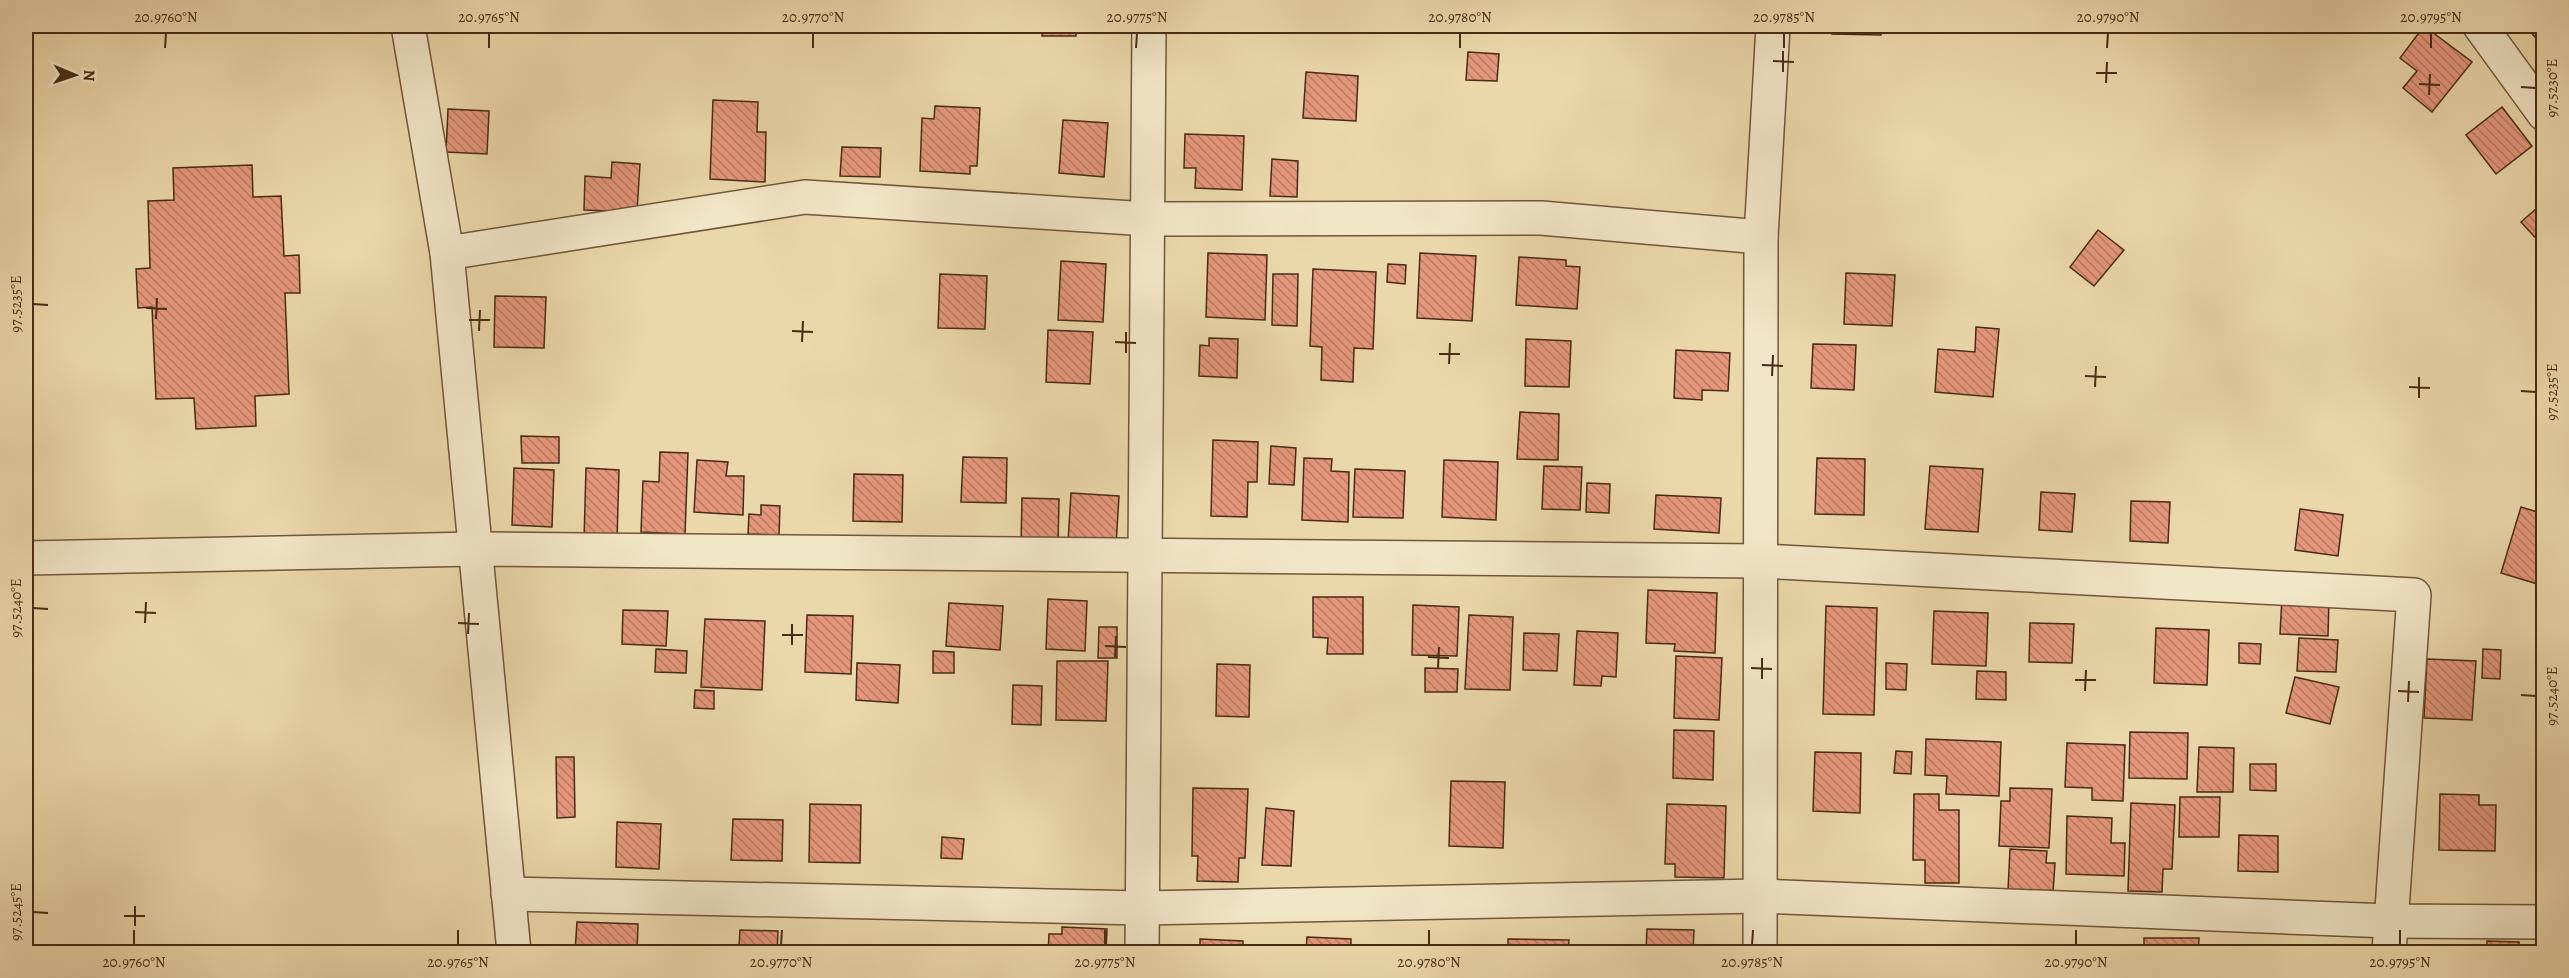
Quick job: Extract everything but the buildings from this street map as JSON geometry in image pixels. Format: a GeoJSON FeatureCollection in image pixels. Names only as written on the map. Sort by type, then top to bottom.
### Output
{"type":"FeatureCollection","features":[{"type":"Feature","properties":{"kind":"street"},"geometry":{"type":"LineString","coordinates":[[408,26],[447,253],[514,952]]}},
{"type":"Feature","properties":{"kind":"street"},"geometry":{"type":"LineString","coordinates":[[1142,952],[1149,26]]}},
{"type":"Feature","properties":{"kind":"street"},"geometry":{"type":"LineString","coordinates":[[1760,952],[1761,237],[1773,26]]}},
{"type":"Feature","properties":{"kind":"street"},"geometry":{"type":"LineString","coordinates":[[2480,26],[2544,114]]}},
{"type":"Feature","properties":{"kind":"street"},"geometry":{"type":"LineString","coordinates":[[447,253],[806,197],[1148,219],[1541,218],[1761,237]]}},
{"type":"Feature","properties":{"kind":"street"},"geometry":{"type":"LineString","coordinates":[[26,558],[475,549],[1761,561],[2414,595],[2389,952]]}},
{"type":"Feature","properties":{"kind":"street"},"geometry":{"type":"LineString","coordinates":[[508,894],[1142,908],[1760,896],[2390,921],[2544,922]]}}]}
